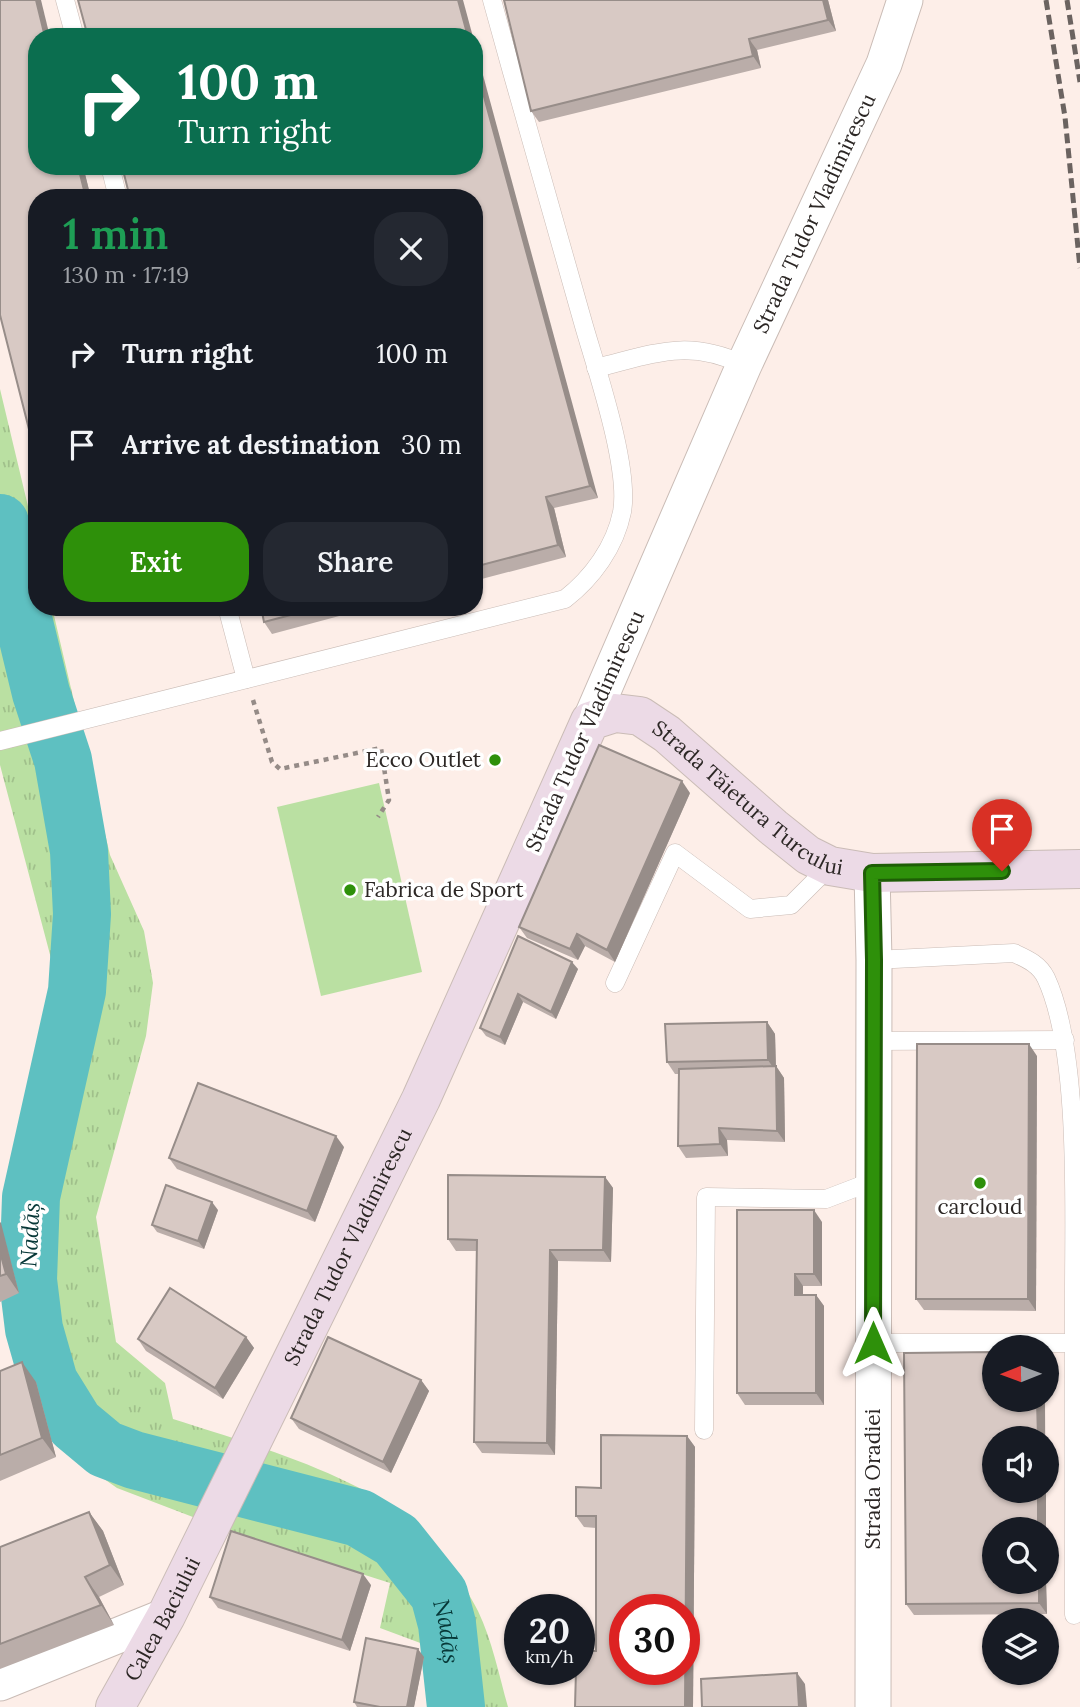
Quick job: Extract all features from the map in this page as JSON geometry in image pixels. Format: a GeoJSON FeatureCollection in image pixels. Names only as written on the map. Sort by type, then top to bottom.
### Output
{"type":"FeatureCollection","features":[{"type":"Feature","properties":{"kind":"main road","name":"Strada Tăietura Turcului"},"geometry":{"type":"LineString","coordinates":[[590,721],[615,713],[640,716],[667,734],[799,848],[830,866],[872,873],[1080,869]]}},
{"type":"Feature","properties":{"kind":"main road","name":"Strada Tudor Vladimirescu"},"geometry":{"type":"LineString","coordinates":[[209,1530],[421,1099],[590,721]]}},
{"type":"Feature","properties":{"kind":"main road","name":"Calea Baciului"},"geometry":{"type":"LineString","coordinates":[[115,1707],[166,1616],[209,1530]]}},
{"type":"Feature","properties":{"kind":"street","name":"Strada Tudor Vladimirescu"},"geometry":{"type":"LineString","coordinates":[[590,721],[744,365],[884,64],[905,0]]}},
{"type":"Feature","properties":{"kind":"street","name":"Strada Oradiei"},"geometry":{"type":"LineString","coordinates":[[872,873],[873,1707]]}},
{"type":"Feature","properties":{"kind":"street"},"geometry":{"type":"LineString","coordinates":[[0,1683],[166,1616]]}},
{"type":"Feature","properties":{"kind":"lane"},"geometry":{"type":"LineString","coordinates":[[65,0],[73,28]]}},
{"type":"Feature","properties":{"kind":"lane"},"geometry":{"type":"LineString","coordinates":[[0,741],[565,599],[582,585],[608,550],[622,513],[622,494],[610,419],[492,0]]}},
{"type":"Feature","properties":{"kind":"lane"},"geometry":{"type":"LineString","coordinates":[[596,368],[681,348],[718,352],[744,365]]}},
{"type":"Feature","properties":{"kind":"lane"},"geometry":{"type":"LineString","coordinates":[[229,616],[246,679]]}},
{"type":"Feature","properties":{"kind":"lane"},"geometry":{"type":"LineString","coordinates":[[615,983],[675,853],[750,909],[791,905],[830,866]]}},
{"type":"Feature","properties":{"kind":"lane"},"geometry":{"type":"LineString","coordinates":[[874,960],[1014,953],[1033,961],[1046,976],[1057,1006],[1070,1071],[1074,1161],[1074,1615]]}},
{"type":"Feature","properties":{"kind":"lane"},"geometry":{"type":"LineString","coordinates":[[872,1041],[1065,1040]]}},
{"type":"Feature","properties":{"kind":"lane"},"geometry":{"type":"LineString","coordinates":[[704,1430],[706,1197],[826,1199],[873,1181]]}},
{"type":"Feature","properties":{"kind":"lane"},"geometry":{"type":"LineString","coordinates":[[873,1343],[1074,1343]]}},
{"type":"Feature","properties":{"kind":"path"},"geometry":{"type":"LineString","coordinates":[[246,679],[276,766],[286,768],[381,748],[389,800],[378,817]]}},
{"type":"Feature","properties":{"kind":"green space"},"geometry":{"type":"Polygon","coordinates":[[[0,389],[28,506],[28,616],[54,616],[110,855],[144,931],[153,983],[146,1036],[96,1217],[116,1342],[165,1383],[173,1419],[265,1449],[329,1474],[386,1504],[420,1529],[448,1563],[478,1611],[508,1707],[429,1707],[430,1690],[423,1644],[380,1628],[390,1583],[240,1535],[117,1488],[60,1448],[29,1407],[12,1341],[6,1277],[12,1195],[53,966],[0,765],[0,389]]]}},
{"type":"Feature","properties":{"kind":"green space","name":"Fabrica de Sport"},"geometry":{"type":"Polygon","coordinates":[[[379,783],[422,972],[321,996],[277,807],[379,783]]]}},
{"type":"Feature","properties":{"kind":"building"},"geometry":{"type":"Polygon","coordinates":[[[0,0],[36,0],[43,28],[28,28],[28,175],[80,175],[84,189],[28,189],[28,425],[0,315],[0,0]]]}},
{"type":"Feature","properties":{"kind":"building"},"geometry":{"type":"Polygon","coordinates":[[[78,0],[458,0],[466,28],[86,28],[78,0]]]}},
{"type":"Feature","properties":{"kind":"building"},"geometry":{"type":"Polygon","coordinates":[[[504,0],[823,0],[828,20],[749,39],[753,56],[531,111],[504,0]]]}},
{"type":"Feature","properties":{"kind":"building"},"geometry":{"type":"Polygon","coordinates":[[[483,93],[590,486],[546,497],[558,545],[483,565],[483,189],[128,189],[124,175],[483,175],[483,93]]]}},
{"type":"Feature","properties":{"kind":"building"},"geometry":{"type":"Polygon","coordinates":[[[263,616],[287,616],[264,622],[263,616]]]}},
{"type":"Feature","properties":{"kind":"building"},"geometry":{"type":"Polygon","coordinates":[[[599,745],[682,781],[607,950],[577,934],[570,949],[519,927],[599,745]]]}},
{"type":"Feature","properties":{"kind":"building"},"geometry":{"type":"Polygon","coordinates":[[[518,936],[572,962],[551,1012],[518,994],[500,1037],[480,1028],[518,936]]]}},
{"type":"Feature","properties":{"kind":"building"},"geometry":{"type":"Polygon","coordinates":[[[767,1022],[768,1060],[667,1062],[665,1024],[767,1022]]]}},
{"type":"Feature","properties":{"kind":"building","name":"carcloud"},"geometry":{"type":"Polygon","coordinates":[[[917,1044],[1029,1044],[1028,1299],[916,1299],[917,1044]]]}},
{"type":"Feature","properties":{"kind":"building"},"geometry":{"type":"Polygon","coordinates":[[[776,1066],[777,1131],[719,1128],[720,1144],[678,1146],[679,1069],[776,1066]]]}},
{"type":"Feature","properties":{"kind":"building"},"geometry":{"type":"Polygon","coordinates":[[[198,1083],[336,1136],[307,1211],[169,1158],[198,1083]]]}},
{"type":"Feature","properties":{"kind":"building"},"geometry":{"type":"Polygon","coordinates":[[[448,1175],[605,1177],[603,1250],[550,1250],[547,1443],[474,1442],[477,1240],[448,1239],[448,1175]]]}},
{"type":"Feature","properties":{"kind":"building"},"geometry":{"type":"Polygon","coordinates":[[[166,1185],[212,1202],[198,1241],[152,1225],[166,1185]]]}},
{"type":"Feature","properties":{"kind":"building"},"geometry":{"type":"Polygon","coordinates":[[[737,1210],[814,1210],[814,1274],[795,1274],[795,1295],[816,1295],[816,1393],[737,1393],[737,1210]]]}},
{"type":"Feature","properties":{"kind":"building"},"geometry":{"type":"Polygon","coordinates":[[[0,1252],[6,1274],[0,1276],[0,1252]]]}},
{"type":"Feature","properties":{"kind":"building"},"geometry":{"type":"Polygon","coordinates":[[[170,1288],[246,1337],[215,1388],[138,1339],[170,1288]]]}},
{"type":"Feature","properties":{"kind":"building"},"geometry":{"type":"Polygon","coordinates":[[[328,1337],[421,1380],[383,1462],[291,1418],[328,1337]]]}},
{"type":"Feature","properties":{"kind":"building"},"geometry":{"type":"Polygon","coordinates":[[[982,1352],[982,1412],[1037,1412],[1038,1426],[982,1426],[982,1503],[1038,1503],[1038,1517],[982,1517],[982,1594],[1039,1594],[1039,1603],[906,1604],[904,1353],[982,1352]]]}},
{"type":"Feature","properties":{"kind":"building"},"geometry":{"type":"Polygon","coordinates":[[[22,1362],[42,1438],[0,1455],[0,1371],[22,1362]]]}},
{"type":"Feature","properties":{"kind":"building"},"geometry":{"type":"Polygon","coordinates":[[[601,1435],[687,1436],[686,1594],[609,1594],[609,1685],[685,1685],[685,1707],[575,1707],[576,1685],[595,1685],[596,1651],[596,1516],[576,1516],[576,1487],[601,1488],[601,1435]]]}},
{"type":"Feature","properties":{"kind":"building"},"geometry":{"type":"Polygon","coordinates":[[[89,1512],[110,1565],[85,1577],[101,1605],[0,1644],[0,1547],[89,1512]]]}},
{"type":"Feature","properties":{"kind":"building"},"geometry":{"type":"Polygon","coordinates":[[[231,1531],[363,1574],[342,1640],[210,1597],[231,1531]]]}},
{"type":"Feature","properties":{"kind":"building"},"geometry":{"type":"Polygon","coordinates":[[[366,1638],[418,1649],[407,1707],[380,1707],[354,1702],[366,1638]]]}},
{"type":"Feature","properties":{"kind":"building"},"geometry":{"type":"Polygon","coordinates":[[[797,1673],[799,1707],[702,1707],[701,1679],[797,1673]]]}},
{"type":"Feature","properties":{"kind":"waterway","name":"Nadăș"},"geometry":{"type":"LineString","coordinates":[[0,523],[41,693],[63,760],[79,851],[82,914],[77,991],[31,1197],[28,1280],[34,1329],[49,1382],[75,1424],[105,1449],[134,1460],[359,1518],[396,1540],[439,1594],[447,1624],[456,1707]]}},
{"type":"Feature","properties":{"kind":"railway"},"geometry":{"type":"LineString","coordinates":[[1046,0],[1065,117],[1080,268]]}},
{"type":"Feature","properties":{"kind":"railway"},"geometry":{"type":"LineString","coordinates":[[1067,0],[1080,82]]}},
{"type":"Feature","properties":{"kind":"place","name":"Ecco Outlet"},"geometry":{"type":"Point","coordinates":[495,760]}},
{"type":"Feature","properties":{"kind":"place","name":"Fabrica de Sport"},"geometry":{"type":"Point","coordinates":[350,890]}},
{"type":"Feature","properties":{"kind":"place","name":"carcloud"},"geometry":{"type":"Point","coordinates":[980,1183]}},
{"type":"Feature","properties":{"kind":"route"},"geometry":{"type":"LineString","coordinates":[[873,1343],[872,873],[1002,871]]}}]}
